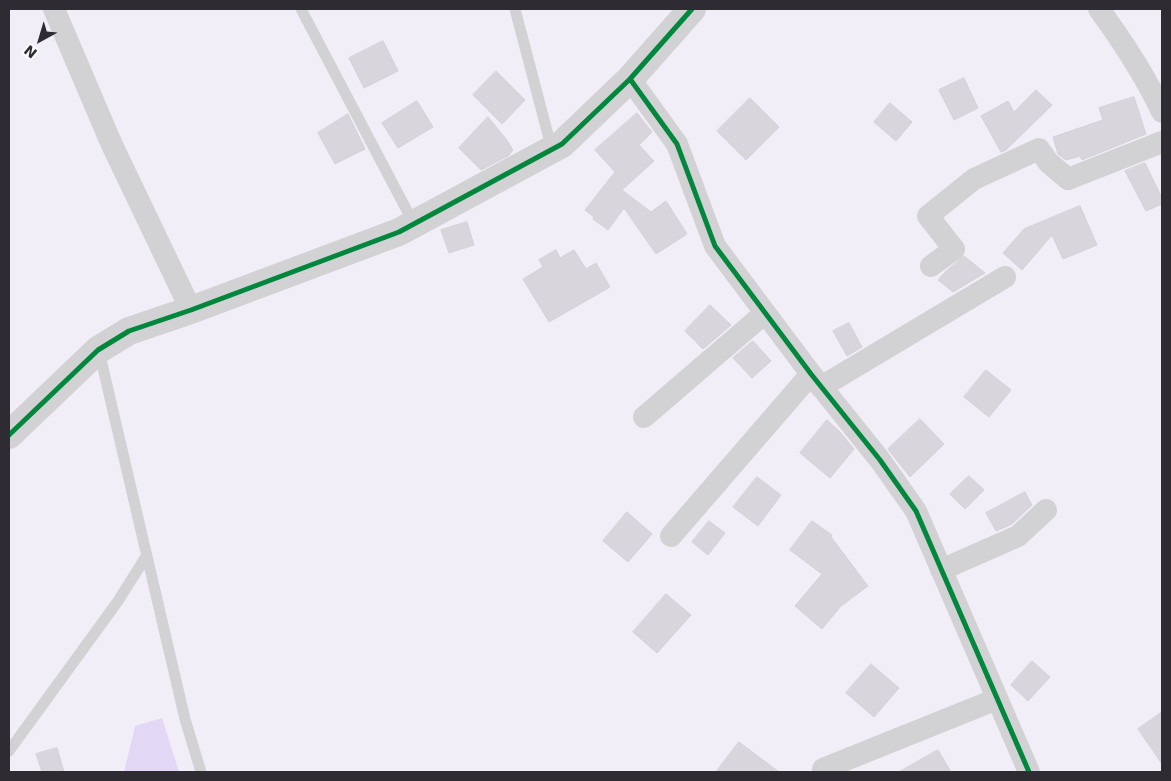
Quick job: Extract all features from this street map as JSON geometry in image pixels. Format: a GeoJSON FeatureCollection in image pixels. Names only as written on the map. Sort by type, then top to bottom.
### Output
{"type":"FeatureCollection","features":[{"type":"Feature","properties":{"kind":"street"},"geometry":{"type":"LineString","coordinates":[[54,9],[112,145],[192,310]]}},
{"type":"Feature","properties":{"kind":"street"},"geometry":{"type":"LineString","coordinates":[[9,435],[98,350],[129,331],[192,310],[399,232],[562,144],[630,79],[692,9]]}},
{"type":"Feature","properties":{"kind":"street"},"geometry":{"type":"LineString","coordinates":[[1099,9],[1119,36],[1146,79],[1162,112]]}},
{"type":"Feature","properties":{"kind":"street"},"geometry":{"type":"LineString","coordinates":[[630,79],[677,144],[715,246],[816,381],[880,460],[916,511],[1029,772]]}},
{"type":"Feature","properties":{"kind":"street"},"geometry":{"type":"LineString","coordinates":[[931,266],[954,249],[928,216],[974,180],[1039,149],[1048,162],[1068,179],[1162,142]]}},
{"type":"Feature","properties":{"kind":"street"},"geometry":{"type":"LineString","coordinates":[[671,536],[816,381],[1005,277]]}},
{"type":"Feature","properties":{"kind":"street"},"geometry":{"type":"LineString","coordinates":[[644,417],[765,313]]}},
{"type":"Feature","properties":{"kind":"street"},"geometry":{"type":"LineString","coordinates":[[941,570],[1018,536],[1046,510]]}},
{"type":"Feature","properties":{"kind":"street"},"geometry":{"type":"LineString","coordinates":[[823,769],[997,699]]}},
{"type":"Feature","properties":{"kind":"lane"},"geometry":{"type":"LineString","coordinates":[[301,9],[414,224]]}},
{"type":"Feature","properties":{"kind":"lane"},"geometry":{"type":"LineString","coordinates":[[515,9],[552,150]]}},
{"type":"Feature","properties":{"kind":"lane"},"geometry":{"type":"LineString","coordinates":[[98,350],[186,719],[201,772]]}},
{"type":"Feature","properties":{"kind":"lane"},"geometry":{"type":"LineString","coordinates":[[9,751],[118,601],[147,555]]}},
{"type":"Feature","properties":{"kind":"shaded area"},"geometry":{"type":"Polygon","coordinates":[[[162,718],[179,772],[124,772],[135,726],[162,718]]]}},
{"type":"Feature","properties":{"kind":"building"},"geometry":{"type":"Polygon","coordinates":[[[383,41],[398,71],[364,88],[349,58],[383,41]]]}},
{"type":"Feature","properties":{"kind":"building"},"geometry":{"type":"Polygon","coordinates":[[[496,71],[525,100],[502,124],[473,95],[496,71]]]}},
{"type":"Feature","properties":{"kind":"building"},"geometry":{"type":"Polygon","coordinates":[[[964,78],[978,108],[954,120],[939,90],[964,78]]]}},
{"type":"Feature","properties":{"kind":"building"},"geometry":{"type":"Polygon","coordinates":[[[1036,90],[1052,105],[1006,150],[1001,152],[981,116],[1008,101],[1014,112],[1036,90]]]}},
{"type":"Feature","properties":{"kind":"building"},"geometry":{"type":"Polygon","coordinates":[[[1134,97],[1146,134],[1082,160],[1080,156],[1066,160],[1058,154],[1053,137],[1103,120],[1099,108],[1134,97]]]}},
{"type":"Feature","properties":{"kind":"building"},"geometry":{"type":"Polygon","coordinates":[[[750,98],[779,127],[746,160],[717,131],[750,98]]]}},
{"type":"Feature","properties":{"kind":"building"},"geometry":{"type":"Polygon","coordinates":[[[417,101],[433,127],[398,148],[382,123],[417,101]]]}},
{"type":"Feature","properties":{"kind":"building"},"geometry":{"type":"Polygon","coordinates":[[[890,103],[912,122],[896,141],[874,122],[890,103]]]}},
{"type":"Feature","properties":{"kind":"building"},"geometry":{"type":"Polygon","coordinates":[[[637,113],[652,132],[639,145],[654,161],[622,190],[651,212],[666,201],[687,234],[656,254],[624,208],[608,230],[593,219],[594,217],[585,210],[615,172],[595,150],[637,113]]]}},
{"type":"Feature","properties":{"kind":"building"},"geometry":{"type":"Polygon","coordinates":[[[348,114],[365,149],[335,164],[318,133],[348,114]]]}},
{"type":"Feature","properties":{"kind":"building"},"geometry":{"type":"Polygon","coordinates":[[[488,117],[513,150],[508,156],[481,170],[459,148],[488,117]]]}},
{"type":"Feature","properties":{"kind":"building"},"geometry":{"type":"Polygon","coordinates":[[[1145,163],[1162,198],[1162,204],[1146,211],[1125,171],[1145,163]]]}},
{"type":"Feature","properties":{"kind":"building"},"geometry":{"type":"Polygon","coordinates":[[[1080,206],[1097,245],[1063,259],[1052,235],[1022,270],[1003,253],[1024,229],[1080,206]]]}},
{"type":"Feature","properties":{"kind":"building"},"geometry":{"type":"Polygon","coordinates":[[[467,222],[474,245],[449,253],[441,230],[467,222]]]}},
{"type":"Feature","properties":{"kind":"building"},"geometry":{"type":"Polygon","coordinates":[[[556,250],[560,258],[574,250],[586,269],[596,263],[610,287],[549,322],[523,279],[543,267],[539,260],[556,250]]]}},
{"type":"Feature","properties":{"kind":"building"},"geometry":{"type":"Polygon","coordinates":[[[964,256],[985,273],[953,292],[938,280],[964,256]]]}},
{"type":"Feature","properties":{"kind":"building"},"geometry":{"type":"Polygon","coordinates":[[[710,305],[731,325],[703,349],[685,331],[710,305]]]}},
{"type":"Feature","properties":{"kind":"building"},"geometry":{"type":"Polygon","coordinates":[[[849,323],[862,347],[847,356],[833,331],[849,323]]]}},
{"type":"Feature","properties":{"kind":"building"},"geometry":{"type":"Polygon","coordinates":[[[753,341],[771,361],[752,378],[733,358],[753,341]]]}},
{"type":"Feature","properties":{"kind":"building"},"geometry":{"type":"Polygon","coordinates":[[[986,370],[1011,390],[989,417],[964,397],[986,370]]]}},
{"type":"Feature","properties":{"kind":"building"},"geometry":{"type":"Polygon","coordinates":[[[920,419],[944,444],[910,477],[888,449],[920,419]]]}},
{"type":"Feature","properties":{"kind":"building"},"geometry":{"type":"Polygon","coordinates":[[[827,420],[854,449],[830,478],[800,453],[827,420]]]}},
{"type":"Feature","properties":{"kind":"building"},"geometry":{"type":"Polygon","coordinates":[[[969,476],[984,490],[965,509],[950,494],[969,476]]]}},
{"type":"Feature","properties":{"kind":"building"},"geometry":{"type":"Polygon","coordinates":[[[757,477],[781,495],[758,526],[733,507],[757,477]]]}},
{"type":"Feature","properties":{"kind":"building"},"geometry":{"type":"Polygon","coordinates":[[[1025,492],[1032,505],[1012,524],[996,531],[986,513],[1025,492]]]}},
{"type":"Feature","properties":{"kind":"building"},"geometry":{"type":"Polygon","coordinates":[[[627,512],[652,534],[628,562],[603,541],[627,512]]]}},
{"type":"Feature","properties":{"kind":"building"},"geometry":{"type":"Polygon","coordinates":[[[709,521],[725,533],[708,555],[692,542],[709,521]]]}},
{"type":"Feature","properties":{"kind":"building"},"geometry":{"type":"Polygon","coordinates":[[[812,521],[832,535],[831,537],[868,586],[841,606],[822,629],[795,606],[822,574],[790,550],[812,521]]]}},
{"type":"Feature","properties":{"kind":"building"},"geometry":{"type":"Polygon","coordinates":[[[666,594],[691,615],[657,653],[633,632],[666,594]]]}},
{"type":"Feature","properties":{"kind":"building"},"geometry":{"type":"Polygon","coordinates":[[[1032,661],[1050,677],[1028,701],[1011,685],[1032,661]]]}},
{"type":"Feature","properties":{"kind":"building"},"geometry":{"type":"Polygon","coordinates":[[[871,664],[899,688],[874,717],[846,693],[871,664]]]}},
{"type":"Feature","properties":{"kind":"building"},"geometry":{"type":"Polygon","coordinates":[[[1162,712],[1162,764],[1138,729],[1162,712]]]}},
{"type":"Feature","properties":{"kind":"building"},"geometry":{"type":"Polygon","coordinates":[[[739,742],[779,772],[716,772],[739,742]]]}},
{"type":"Feature","properties":{"kind":"building"},"geometry":{"type":"Polygon","coordinates":[[[57,748],[64,772],[42,772],[36,754],[57,748]]]}},
{"type":"Feature","properties":{"kind":"building"},"geometry":{"type":"Polygon","coordinates":[[[938,750],[951,772],[899,772],[938,750]]]}},
{"type":"Feature","properties":{"kind":"cycle path"},"geometry":{"type":"LineString","coordinates":[[9,435],[98,350],[129,331],[191,310],[399,232],[562,144],[630,79],[692,9]]}},
{"type":"Feature","properties":{"kind":"cycle path"},"geometry":{"type":"LineString","coordinates":[[630,79],[677,144],[715,246],[811,374],[880,460],[916,511],[1029,772]]}}]}
